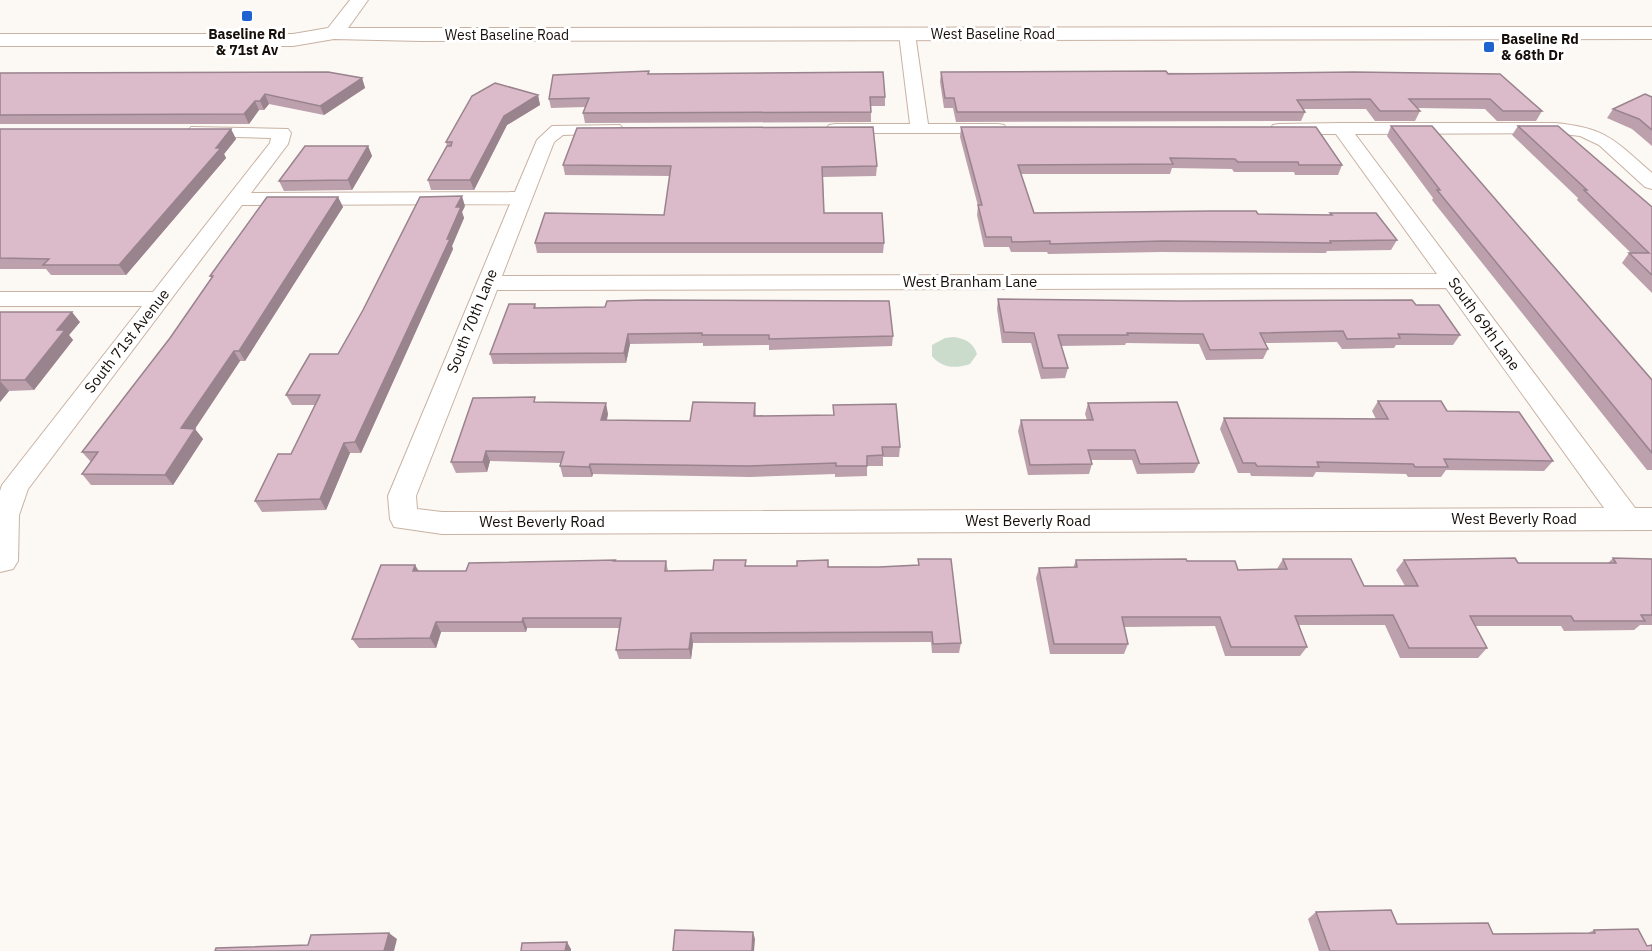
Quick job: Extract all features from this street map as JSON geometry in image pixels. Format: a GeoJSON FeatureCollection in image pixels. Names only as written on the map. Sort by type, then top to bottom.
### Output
{"type":"FeatureCollection","features":[{"type":"Feature","properties":{"kind":"main road"},"geometry":{"type":"LineString","coordinates":[[334,33],[359,0]]}},
{"type":"Feature","properties":{"kind":"main road","name":"West Baseline Road"},"geometry":{"type":"LineString","coordinates":[[0,24],[306,24],[334,33]]}},
{"type":"Feature","properties":{"kind":"main road","name":"West Baseline Road"},"geometry":{"type":"LineString","coordinates":[[0,40],[293,40],[334,33],[421,35],[1652,33]]}},
{"type":"Feature","properties":{"kind":"street"},"geometry":{"type":"LineString","coordinates":[[907,34],[920,129]]}},
{"type":"Feature","properties":{"kind":"street"},"geometry":{"type":"LineString","coordinates":[[1259,129],[1555,128],[1584,131],[1605,141],[1652,183]]}},
{"type":"Feature","properties":{"kind":"street","name":"South 70th Lane"},"geometry":{"type":"LineString","coordinates":[[404,519],[402,496],[546,140],[558,130],[628,129]]}},
{"type":"Feature","properties":{"kind":"street"},"geometry":{"type":"LineString","coordinates":[[815,129],[1013,129]]}},
{"type":"Feature","properties":{"kind":"street","name":"South 69th Lane"},"geometry":{"type":"LineString","coordinates":[[1341,129],[1453,281],[1639,519]]}},
{"type":"Feature","properties":{"kind":"street","name":"South 71st Avenue"},"geometry":{"type":"LineString","coordinates":[[3,561],[5,515],[16,485],[279,144],[282,133],[179,131]]}},
{"type":"Feature","properties":{"kind":"street"},"geometry":{"type":"LineString","coordinates":[[237,198],[522,198]]}},
{"type":"Feature","properties":{"kind":"street","name":"West Branham Lane"},"geometry":{"type":"LineString","coordinates":[[488,283],[1453,281]]}},
{"type":"Feature","properties":{"kind":"street"},"geometry":{"type":"LineString","coordinates":[[0,299],[160,299]]}},
{"type":"Feature","properties":{"kind":"street","name":"West Beverly Road"},"geometry":{"type":"LineString","coordinates":[[404,519],[478,523],[1639,519]]}},
{"type":"Feature","properties":{"kind":"green space"},"geometry":{"type":"Polygon","coordinates":[[[954,337],[968,342],[975,350],[977,354],[970,364],[959,367],[949,366],[940,363],[932,356],[932,345],[945,338],[954,337]]]}},
{"type":"Feature","properties":{"kind":"building"},"geometry":{"type":"Polygon","coordinates":[[[649,71],[648,74],[883,72],[885,97],[870,97],[871,112],[583,113],[589,98],[549,99],[553,75],[649,71]]]}},
{"type":"Feature","properties":{"kind":"building"},"geometry":{"type":"Polygon","coordinates":[[[1166,71],[1168,74],[1354,72],[1500,74],[1542,111],[1503,111],[1490,99],[1409,99],[1420,111],[1380,111],[1370,99],[1297,100],[1305,112],[957,112],[954,98],[945,98],[941,72],[1166,71]]]}},
{"type":"Feature","properties":{"kind":"building"},"geometry":{"type":"Polygon","coordinates":[[[328,72],[362,78],[320,106],[265,94],[260,101],[255,101],[244,114],[0,115],[0,73],[328,72]]]}},
{"type":"Feature","properties":{"kind":"building"},"geometry":{"type":"Polygon","coordinates":[[[495,83],[538,95],[504,116],[470,180],[428,180],[447,146],[451,146],[452,142],[446,142],[472,96],[495,83]]]}},
{"type":"Feature","properties":{"kind":"building"},"geometry":{"type":"Polygon","coordinates":[[[1645,94],[1652,97],[1652,130],[1639,119],[1613,109],[1645,94]]]}},
{"type":"Feature","properties":{"kind":"building"},"geometry":{"type":"Polygon","coordinates":[[[1391,126],[1432,126],[1652,380],[1652,453],[1437,190],[1440,190],[1391,126]]]}},
{"type":"Feature","properties":{"kind":"building"},"geometry":{"type":"Polygon","coordinates":[[[1518,126],[1558,126],[1652,207],[1652,275],[1629,253],[1649,253],[1584,190],[1587,190],[1518,126]]]}},
{"type":"Feature","properties":{"kind":"building"},"geometry":{"type":"Polygon","coordinates":[[[873,127],[877,166],[822,167],[824,213],[882,213],[884,243],[535,243],[545,213],[664,215],[671,166],[563,165],[577,128],[873,127]]]}},
{"type":"Feature","properties":{"kind":"building"},"geometry":{"type":"Polygon","coordinates":[[[961,127],[1316,127],[1342,165],[1170,158],[1173,164],[1018,165],[1034,213],[1256,211],[1258,214],[1332,215],[1330,213],[1376,213],[1397,240],[1330,241],[1331,243],[1164,241],[1050,244],[1050,241],[1012,242],[1011,237],[986,237],[978,205],[982,205],[961,127]]]}},
{"type":"Feature","properties":{"kind":"building"},"geometry":{"type":"Polygon","coordinates":[[[0,129],[231,129],[216,148],[221,148],[119,265],[43,265],[49,259],[0,258],[0,129]]]}},
{"type":"Feature","properties":{"kind":"building"},"geometry":{"type":"Polygon","coordinates":[[[305,146],[368,146],[348,180],[279,181],[305,146]]]}},
{"type":"Feature","properties":{"kind":"building"},"geometry":{"type":"Polygon","coordinates":[[[462,196],[456,207],[461,207],[447,239],[450,239],[355,442],[344,443],[320,499],[255,501],[278,454],[291,454],[320,395],[286,395],[310,354],[338,354],[420,197],[462,196]]]}},
{"type":"Feature","properties":{"kind":"building"},"geometry":{"type":"Polygon","coordinates":[[[267,197],[338,197],[239,351],[234,351],[181,428],[195,429],[165,475],[82,474],[98,452],[82,452],[170,338],[213,276],[210,276],[267,197]]]}},
{"type":"Feature","properties":{"kind":"building"},"geometry":{"type":"Polygon","coordinates":[[[998,299],[1412,300],[1416,305],[1439,305],[1460,335],[1398,334],[1400,338],[1347,339],[1343,331],[1260,333],[1268,349],[1210,350],[1203,334],[1058,335],[1068,368],[1043,368],[1034,333],[1004,332],[998,299]]]}},
{"type":"Feature","properties":{"kind":"building"},"geometry":{"type":"Polygon","coordinates":[[[607,301],[889,301],[893,336],[769,339],[769,335],[628,334],[624,353],[490,354],[509,304],[535,304],[534,308],[605,307],[607,301]]]}},
{"type":"Feature","properties":{"kind":"building"},"geometry":{"type":"Polygon","coordinates":[[[0,312],[72,312],[57,330],[65,330],[25,380],[0,380],[0,312]]]}},
{"type":"Feature","properties":{"kind":"building"},"geometry":{"type":"Polygon","coordinates":[[[535,397],[534,402],[606,403],[601,420],[690,421],[693,402],[755,403],[754,416],[834,415],[833,405],[896,404],[900,447],[882,447],[883,455],[867,456],[867,466],[836,466],[836,463],[749,466],[590,464],[589,467],[560,466],[564,452],[486,451],[483,462],[451,462],[473,398],[535,397]]]}},
{"type":"Feature","properties":{"kind":"building"},"geometry":{"type":"Polygon","coordinates":[[[1378,401],[1441,401],[1447,411],[1519,412],[1553,461],[1444,459],[1448,467],[1317,462],[1319,467],[1257,466],[1255,463],[1243,463],[1224,418],[1388,419],[1378,401]]]}},
{"type":"Feature","properties":{"kind":"building"},"geometry":{"type":"Polygon","coordinates":[[[1177,402],[1199,463],[1140,464],[1135,450],[1088,450],[1092,464],[1030,465],[1021,420],[1093,420],[1088,403],[1177,402]]]}},
{"type":"Feature","properties":{"kind":"building"},"geometry":{"type":"Polygon","coordinates":[[[1515,558],[1518,563],[1616,563],[1613,558],[1652,559],[1652,615],[1641,615],[1645,621],[1574,621],[1571,616],[1470,616],[1487,648],[1409,648],[1393,615],[1295,616],[1307,647],[1231,647],[1220,617],[1122,617],[1128,644],[1054,644],[1039,568],[1077,567],[1076,560],[1186,559],[1187,561],[1235,561],[1238,570],[1287,569],[1283,559],[1351,559],[1364,586],[1418,586],[1404,560],[1515,558]]]}},
{"type":"Feature","properties":{"kind":"building"},"geometry":{"type":"Polygon","coordinates":[[[918,559],[951,559],[961,643],[933,644],[932,632],[691,633],[689,649],[616,650],[621,618],[523,618],[522,622],[436,622],[430,638],[352,639],[381,565],[415,565],[413,571],[466,571],[469,563],[666,561],[665,571],[713,570],[714,560],[746,560],[745,566],[797,566],[797,561],[828,560],[828,567],[879,567],[919,565],[918,559]]]}},
{"type":"Feature","properties":{"kind":"building"},"geometry":{"type":"Polygon","coordinates":[[[1391,910],[1397,924],[1488,923],[1493,934],[1595,933],[1594,930],[1638,929],[1647,946],[1652,945],[1652,951],[1330,951],[1316,912],[1391,910]]]}},
{"type":"Feature","properties":{"kind":"building"},"geometry":{"type":"Polygon","coordinates":[[[675,930],[753,932],[752,951],[673,951],[675,930]]]}},
{"type":"Feature","properties":{"kind":"building"},"geometry":{"type":"Polygon","coordinates":[[[389,933],[384,951],[215,951],[216,948],[308,945],[311,935],[389,933]]]}},
{"type":"Feature","properties":{"kind":"building"},"geometry":{"type":"Polygon","coordinates":[[[567,942],[565,951],[521,951],[522,943],[567,942]]]}},
{"type":"Feature","properties":{"kind":"place","name":"Baseline Rd & 71st Av"},"geometry":{"type":"Point","coordinates":[247,16]}},
{"type":"Feature","properties":{"kind":"place","name":"Baseline Rd & 68th Dr"},"geometry":{"type":"Point","coordinates":[1489,47]}}]}
